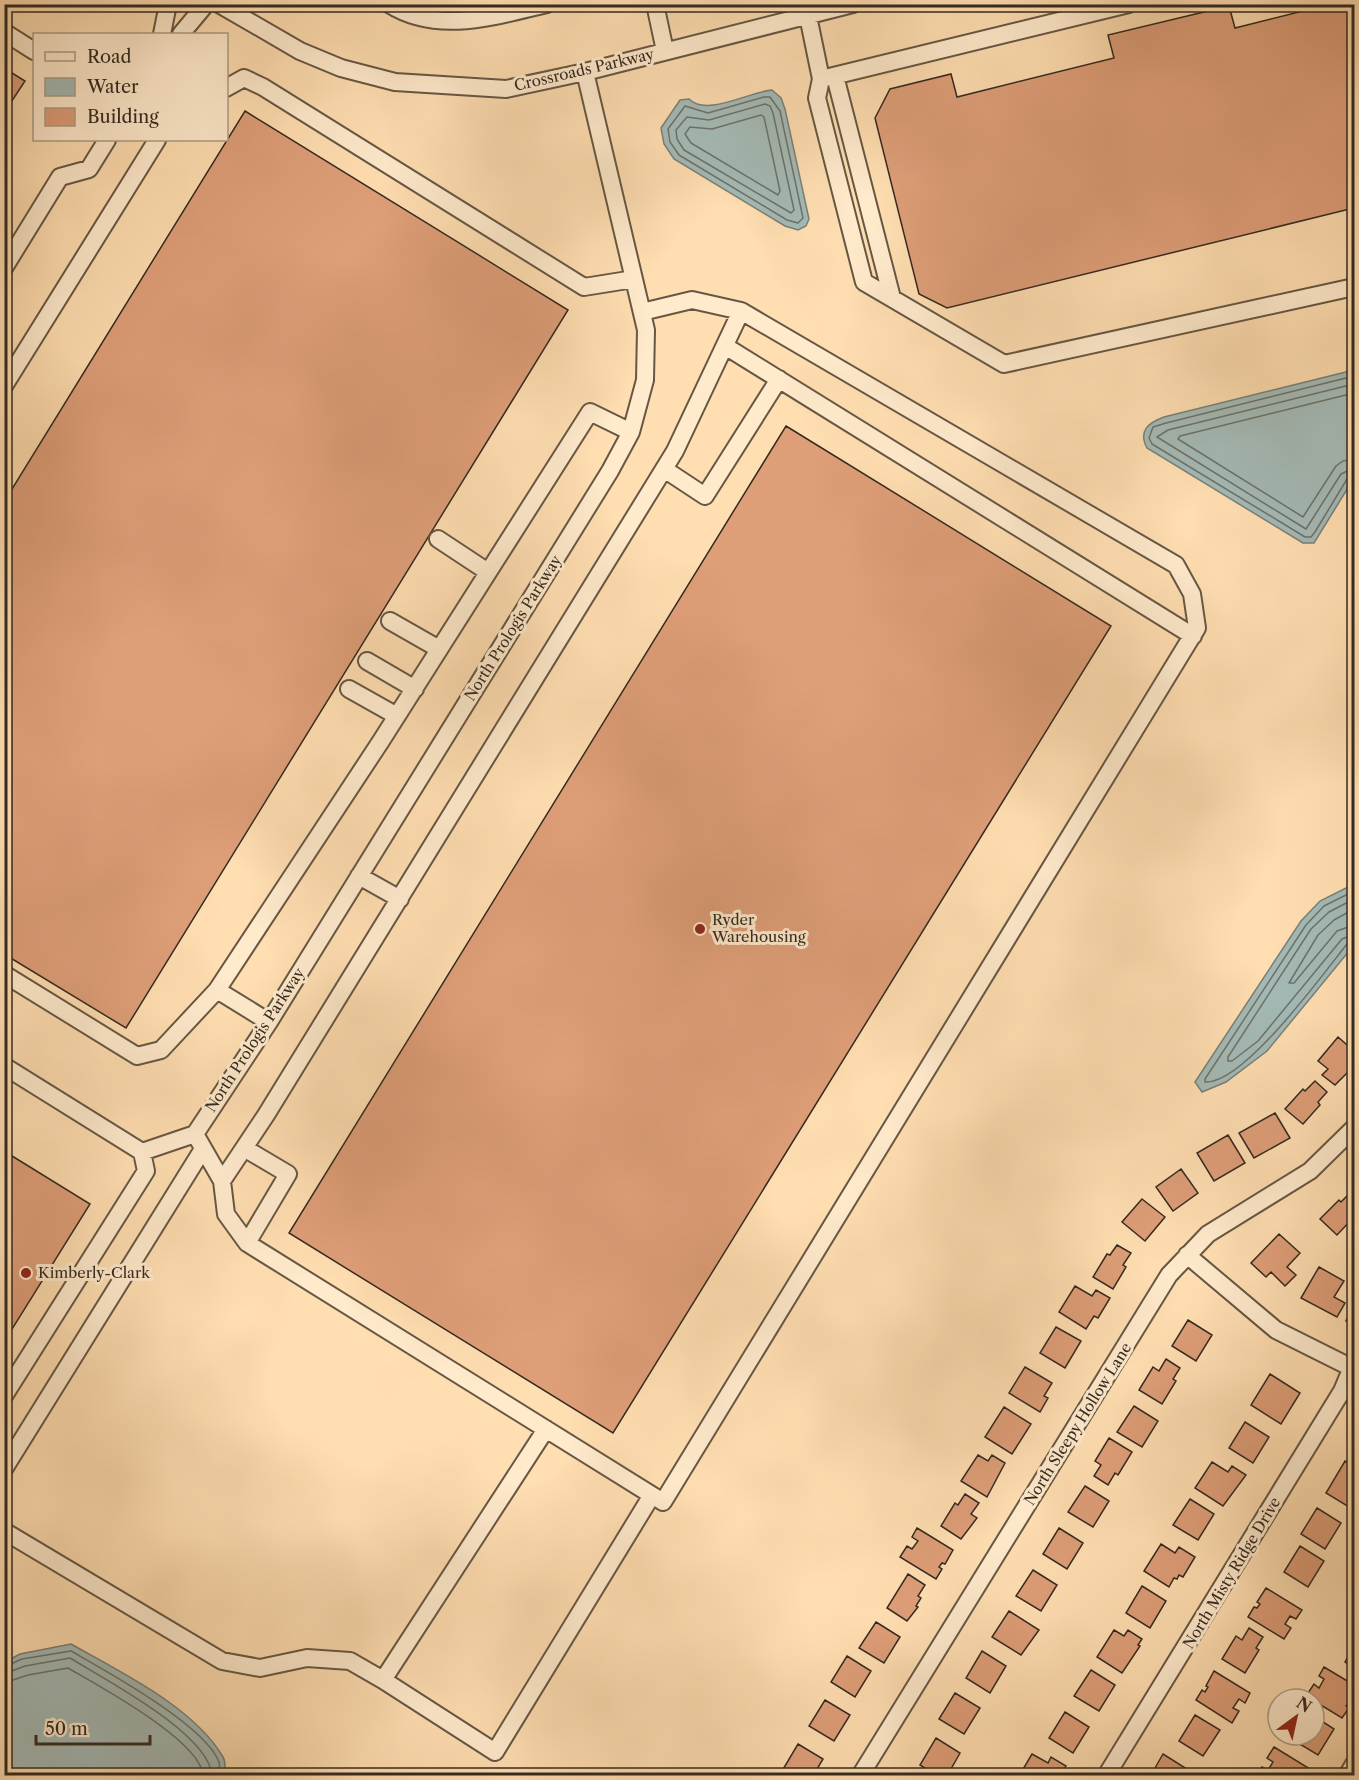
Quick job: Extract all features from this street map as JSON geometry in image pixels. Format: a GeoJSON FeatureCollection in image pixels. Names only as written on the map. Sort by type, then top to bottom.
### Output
{"type":"FeatureCollection","features":[{"type":"Feature","properties":{"kind":"street"},"geometry":{"type":"LineString","coordinates":[[162,33],[168,4]]}},
{"type":"Feature","properties":{"kind":"street"},"geometry":{"type":"LineString","coordinates":[[182,33],[206,4]]}},
{"type":"Feature","properties":{"kind":"street","name":"Crossroads Parkway"},"geometry":{"type":"LineString","coordinates":[[219,4],[300,51],[342,68],[395,82],[506,89],[585,72],[853,4]]}},
{"type":"Feature","properties":{"kind":"street"},"geometry":{"type":"LineString","coordinates":[[389,4],[407,16],[418,11],[467,22],[547,4]]}},
{"type":"Feature","properties":{"kind":"street"},"geometry":{"type":"LineString","coordinates":[[655,4],[665,51]]}},
{"type":"Feature","properties":{"kind":"street"},"geometry":{"type":"LineString","coordinates":[[1130,4],[828,77],[816,98],[864,282],[1004,364],[1354,287]]}},
{"type":"Feature","properties":{"kind":"street"},"geometry":{"type":"LineString","coordinates":[[808,16],[892,298]]}},
{"type":"Feature","properties":{"kind":"street"},"geometry":{"type":"LineString","coordinates":[[4,32],[33,50]]}},
{"type":"Feature","properties":{"kind":"street","name":"North Prologis Parkway"},"geometry":{"type":"LineString","coordinates":[[4,1469],[269,1022],[610,471],[631,432],[645,380],[646,330],[585,72]]}},
{"type":"Feature","properties":{"kind":"street"},"geometry":{"type":"LineString","coordinates":[[228,87],[244,78],[263,87],[584,287],[634,279]]}},
{"type":"Feature","properties":{"kind":"street"},"geometry":{"type":"LineString","coordinates":[[4,268],[60,177],[88,169],[105,141]]}},
{"type":"Feature","properties":{"kind":"street"},"geometry":{"type":"LineString","coordinates":[[4,386],[156,141]]}},
{"type":"Feature","properties":{"kind":"street"},"geometry":{"type":"LineString","coordinates":[[4,1066],[142,1152],[199,1141],[222,1181],[226,1214],[247,1243],[663,1502],[1197,628],[1192,594],[1176,565],[741,312],[692,300],[642,312]]}},
{"type":"Feature","properties":{"kind":"street"},"geometry":{"type":"LineString","coordinates":[[222,1181],[400,898],[664,469],[741,312]]}},
{"type":"Feature","properties":{"kind":"street"},"geometry":{"type":"LineString","coordinates":[[725,346],[1193,636]]}},
{"type":"Feature","properties":{"kind":"street"},"geometry":{"type":"LineString","coordinates":[[664,469],[705,496],[779,379]]}},
{"type":"Feature","properties":{"kind":"street"},"geometry":{"type":"LineString","coordinates":[[4,974],[137,1056],[161,1050],[217,990],[397,716],[590,412],[631,432]]}},
{"type":"Feature","properties":{"kind":"street"},"geometry":{"type":"LineString","coordinates":[[438,539],[488,572]]}},
{"type":"Feature","properties":{"kind":"street"},"geometry":{"type":"LineString","coordinates":[[390,621],[439,649]]}},
{"type":"Feature","properties":{"kind":"street"},"geometry":{"type":"LineString","coordinates":[[367,661],[415,688]]}},
{"type":"Feature","properties":{"kind":"street"},"geometry":{"type":"LineString","coordinates":[[349,689],[397,716]]}},
{"type":"Feature","properties":{"kind":"street"},"geometry":{"type":"LineString","coordinates":[[359,876],[400,898]]}},
{"type":"Feature","properties":{"kind":"street"},"geometry":{"type":"LineString","coordinates":[[217,990],[269,1022]]}},
{"type":"Feature","properties":{"kind":"street","name":"North Sleepy Hollow Lane"},"geometry":{"type":"LineString","coordinates":[[860,1776],[1169,1275],[1208,1234],[1310,1171],[1354,1128]]}},
{"type":"Feature","properties":{"kind":"street"},"geometry":{"type":"LineString","coordinates":[[244,1148],[288,1174],[247,1243]]}},
{"type":"Feature","properties":{"kind":"street"},"geometry":{"type":"LineString","coordinates":[[4,1396],[146,1171],[142,1152]]}},
{"type":"Feature","properties":{"kind":"street"},"geometry":{"type":"LineString","coordinates":[[1187,1255],[1276,1330],[1353,1368]]}},
{"type":"Feature","properties":{"kind":"street","name":"North Misty Ridge Drive"},"geometry":{"type":"LineString","coordinates":[[1106,1776],[1336,1401],[1353,1368]]}},
{"type":"Feature","properties":{"kind":"street"},"geometry":{"type":"LineString","coordinates":[[383,1680],[546,1429]]}},
{"type":"Feature","properties":{"kind":"street"},"geometry":{"type":"LineString","coordinates":[[4,1531],[222,1661],[260,1668],[307,1658],[350,1661],[495,1752],[652,1495]]}},
{"type":"Feature","properties":{"kind":"street"},"geometry":{"type":"LineString","coordinates":[[1347,1776],[1354,1764]]}},
{"type":"Feature","properties":{"kind":"water"},"geometry":{"type":"Polygon","coordinates":[[[772,90],[781,98],[785,109],[809,219],[806,226],[798,230],[785,226],[674,159],[664,144],[661,128],[680,100],[689,99],[697,104],[717,105],[772,90]]]}},
{"type":"Feature","properties":{"kind":"water"},"geometry":{"type":"Polygon","coordinates":[[[1354,370],[1354,478],[1314,543],[1303,543],[1147,448],[1144,442],[1146,428],[1164,417],[1354,370]]]}},
{"type":"Feature","properties":{"kind":"water"},"geometry":{"type":"Polygon","coordinates":[[[1354,884],[1354,945],[1267,1051],[1226,1082],[1202,1092],[1195,1082],[1301,921],[1320,901],[1354,884]]]}},
{"type":"Feature","properties":{"kind":"water"},"geometry":{"type":"Polygon","coordinates":[[[71,1644],[154,1692],[194,1722],[223,1757],[225,1775],[5,1775],[5,1662],[20,1654],[71,1644]]]}},
{"type":"Feature","properties":{"kind":"building"},"geometry":{"type":"Polygon","coordinates":[[[1331,4],[1354,4],[1354,208],[947,308],[919,294],[875,118],[890,89],[951,74],[957,97],[1114,58],[1108,35],[1229,6],[1235,28],[1331,4]]]}},
{"type":"Feature","properties":{"kind":"building"},"geometry":{"type":"Polygon","coordinates":[[[4,68],[25,81],[4,113],[4,68]]]}},
{"type":"Feature","properties":{"kind":"building"},"geometry":{"type":"Polygon","coordinates":[[[245,111],[568,310],[126,1028],[4,954],[4,502],[245,111]]]}},
{"type":"Feature","properties":{"kind":"building","name":"Ryder Warehousing"},"geometry":{"type":"Polygon","coordinates":[[[786,426],[1111,626],[613,1433],[289,1233],[786,426]]]}},
{"type":"Feature","properties":{"kind":"building"},"geometry":{"type":"Polygon","coordinates":[[[1338,1037],[1354,1051],[1354,1066],[1335,1085],[1322,1075],[1328,1069],[1318,1061],[1338,1037]]]}},
{"type":"Feature","properties":{"kind":"building"},"geometry":{"type":"Polygon","coordinates":[[[1315,1081],[1327,1092],[1318,1102],[1320,1105],[1303,1124],[1285,1109],[1303,1089],[1305,1091],[1315,1081]]]}},
{"type":"Feature","properties":{"kind":"building"},"geometry":{"type":"Polygon","coordinates":[[[1275,1113],[1290,1138],[1254,1158],[1239,1133],[1275,1113]]]}},
{"type":"Feature","properties":{"kind":"building"},"geometry":{"type":"Polygon","coordinates":[[[1228,1135],[1245,1163],[1214,1181],[1197,1153],[1228,1135]]]}},
{"type":"Feature","properties":{"kind":"building","name":"Kimberly-Clark"},"geometry":{"type":"Polygon","coordinates":[[[4,1151],[90,1204],[4,1342],[4,1151]]]}},
{"type":"Feature","properties":{"kind":"building"},"geometry":{"type":"Polygon","coordinates":[[[1181,1169],[1198,1193],[1173,1211],[1156,1187],[1181,1169]]]}},
{"type":"Feature","properties":{"kind":"building"},"geometry":{"type":"Polygon","coordinates":[[[1351,1192],[1354,1196],[1352,1214],[1354,1217],[1337,1235],[1320,1219],[1339,1200],[1341,1202],[1351,1192]]]}},
{"type":"Feature","properties":{"kind":"building"},"geometry":{"type":"Polygon","coordinates":[[[1142,1199],[1165,1217],[1145,1241],[1122,1222],[1142,1199]]]}},
{"type":"Feature","properties":{"kind":"building"},"geometry":{"type":"Polygon","coordinates":[[[1279,1234],[1300,1253],[1287,1267],[1296,1275],[1285,1286],[1271,1272],[1266,1277],[1251,1263],[1279,1234]]]}},
{"type":"Feature","properties":{"kind":"building"},"geometry":{"type":"Polygon","coordinates":[[[1117,1245],[1131,1253],[1113,1289],[1093,1277],[1107,1254],[1110,1255],[1117,1245]]]}},
{"type":"Feature","properties":{"kind":"building"},"geometry":{"type":"Polygon","coordinates":[[[1319,1267],[1344,1281],[1334,1297],[1345,1303],[1337,1317],[1301,1298],[1319,1267]]]}},
{"type":"Feature","properties":{"kind":"building"},"geometry":{"type":"Polygon","coordinates":[[[1075,1286],[1092,1296],[1096,1290],[1110,1298],[1098,1318],[1094,1316],[1086,1329],[1059,1312],[1075,1286]]]}},
{"type":"Feature","properties":{"kind":"building"},"geometry":{"type":"Polygon","coordinates":[[[1354,1302],[1354,1325],[1346,1321],[1354,1302]]]}},
{"type":"Feature","properties":{"kind":"building"},"geometry":{"type":"Polygon","coordinates":[[[1188,1320],[1212,1335],[1196,1361],[1172,1346],[1188,1320]]]}},
{"type":"Feature","properties":{"kind":"building"},"geometry":{"type":"Polygon","coordinates":[[[1056,1327],[1081,1341],[1065,1368],[1040,1353],[1056,1327]]]}},
{"type":"Feature","properties":{"kind":"building"},"geometry":{"type":"Polygon","coordinates":[[[1166,1359],[1180,1368],[1173,1379],[1176,1381],[1162,1404],[1139,1390],[1153,1367],[1159,1371],[1166,1359]]]}},
{"type":"Feature","properties":{"kind":"building"},"geometry":{"type":"Polygon","coordinates":[[[1025,1367],[1052,1383],[1044,1396],[1048,1398],[1040,1412],[1009,1393],[1025,1367]]]}},
{"type":"Feature","properties":{"kind":"building"},"geometry":{"type":"Polygon","coordinates":[[[1270,1374],[1300,1393],[1281,1424],[1251,1405],[1270,1374]]]}},
{"type":"Feature","properties":{"kind":"building"},"geometry":{"type":"Polygon","coordinates":[[[1134,1406],[1158,1421],[1142,1447],[1117,1432],[1134,1406]]]}},
{"type":"Feature","properties":{"kind":"building"},"geometry":{"type":"Polygon","coordinates":[[[1004,1407],[1031,1424],[1012,1454],[985,1437],[1004,1407]]]}},
{"type":"Feature","properties":{"kind":"building"},"geometry":{"type":"Polygon","coordinates":[[[1245,1422],[1269,1437],[1253,1463],[1229,1448],[1245,1422]]]}},
{"type":"Feature","properties":{"kind":"building"},"geometry":{"type":"Polygon","coordinates":[[[1109,1438],[1132,1452],[1118,1475],[1115,1473],[1108,1485],[1094,1476],[1101,1465],[1095,1461],[1109,1438]]]}},
{"type":"Feature","properties":{"kind":"building"},"geometry":{"type":"Polygon","coordinates":[[[978,1455],[988,1461],[992,1455],[1005,1463],[987,1497],[961,1481],[978,1455]]]}},
{"type":"Feature","properties":{"kind":"building"},"geometry":{"type":"Polygon","coordinates":[[[1345,1461],[1354,1466],[1354,1498],[1349,1507],[1326,1493],[1345,1461]]]}},
{"type":"Feature","properties":{"kind":"building"},"geometry":{"type":"Polygon","coordinates":[[[1212,1462],[1228,1472],[1232,1466],[1246,1475],[1223,1506],[1195,1488],[1212,1462]]]}},
{"type":"Feature","properties":{"kind":"building"},"geometry":{"type":"Polygon","coordinates":[[[1085,1486],[1109,1501],[1093,1527],[1068,1512],[1085,1486]]]}},
{"type":"Feature","properties":{"kind":"building"},"geometry":{"type":"Polygon","coordinates":[[[965,1494],[979,1503],[971,1514],[977,1518],[961,1539],[941,1526],[955,1503],[958,1505],[965,1494]]]}},
{"type":"Feature","properties":{"kind":"building"},"geometry":{"type":"Polygon","coordinates":[[[1190,1499],[1214,1514],[1198,1540],[1173,1525],[1190,1499]]]}},
{"type":"Feature","properties":{"kind":"building"},"geometry":{"type":"Polygon","coordinates":[[[1317,1508],[1341,1523],[1325,1549],[1301,1534],[1317,1508]]]}},
{"type":"Feature","properties":{"kind":"building"},"geometry":{"type":"Polygon","coordinates":[[[917,1528],[953,1550],[945,1564],[942,1563],[939,1567],[942,1569],[936,1579],[900,1557],[907,1546],[912,1549],[918,1541],[912,1537],[917,1528]]]}},
{"type":"Feature","properties":{"kind":"building"},"geometry":{"type":"Polygon","coordinates":[[[1059,1528],[1083,1543],[1067,1569],[1043,1554],[1059,1528]]]}},
{"type":"Feature","properties":{"kind":"building"},"geometry":{"type":"Polygon","coordinates":[[[1161,1544],[1175,1553],[1179,1547],[1195,1557],[1183,1577],[1179,1575],[1177,1579],[1174,1578],[1169,1587],[1144,1571],[1161,1544]]]}},
{"type":"Feature","properties":{"kind":"building"},"geometry":{"type":"Polygon","coordinates":[[[1300,1546],[1324,1561],[1308,1587],[1284,1572],[1300,1546]]]}},
{"type":"Feature","properties":{"kind":"building"},"geometry":{"type":"Polygon","coordinates":[[[1033,1570],[1057,1585],[1041,1611],[1016,1596],[1033,1570]]]}},
{"type":"Feature","properties":{"kind":"building"},"geometry":{"type":"Polygon","coordinates":[[[908,1574],[925,1585],[918,1596],[921,1598],[916,1606],[918,1607],[907,1621],[887,1608],[908,1574]]]}},
{"type":"Feature","properties":{"kind":"building"},"geometry":{"type":"Polygon","coordinates":[[[1142,1586],[1166,1601],[1150,1628],[1126,1613],[1142,1586]]]}},
{"type":"Feature","properties":{"kind":"building"},"geometry":{"type":"Polygon","coordinates":[[[1266,1588],[1302,1610],[1296,1619],[1290,1616],[1285,1624],[1291,1628],[1284,1639],[1248,1617],[1254,1607],[1257,1608],[1260,1604],[1257,1602],[1266,1588]]]}},
{"type":"Feature","properties":{"kind":"building"},"geometry":{"type":"Polygon","coordinates":[[[1009,1611],[1039,1630],[1021,1655],[992,1637],[1009,1611]]]}},
{"type":"Feature","properties":{"kind":"building"},"geometry":{"type":"Polygon","coordinates":[[[876,1622],[900,1637],[884,1663],[859,1648],[876,1622]]]}},
{"type":"Feature","properties":{"kind":"building"},"geometry":{"type":"Polygon","coordinates":[[[1249,1628],[1263,1637],[1256,1648],[1259,1650],[1245,1673],[1222,1659],[1236,1636],[1242,1640],[1249,1628]]]}},
{"type":"Feature","properties":{"kind":"building"},"geometry":{"type":"Polygon","coordinates":[[[1114,1630],[1124,1636],[1128,1630],[1142,1639],[1138,1645],[1140,1646],[1122,1673],[1097,1657],[1114,1630]]]}},
{"type":"Feature","properties":{"kind":"building"},"geometry":{"type":"Polygon","coordinates":[[[1354,1646],[1354,1668],[1345,1662],[1354,1646]]]}},
{"type":"Feature","properties":{"kind":"building"},"geometry":{"type":"Polygon","coordinates":[[[982,1651],[1006,1666],[990,1693],[966,1678],[982,1651]]]}},
{"type":"Feature","properties":{"kind":"building"},"geometry":{"type":"Polygon","coordinates":[[[847,1656],[871,1671],[855,1697],[831,1682],[847,1656]]]}},
{"type":"Feature","properties":{"kind":"building"},"geometry":{"type":"Polygon","coordinates":[[[1324,1667],[1354,1685],[1354,1698],[1346,1706],[1349,1708],[1342,1718],[1326,1708],[1326,1687],[1320,1687],[1324,1679],[1319,1676],[1324,1667]]]}},
{"type":"Feature","properties":{"kind":"building"},"geometry":{"type":"Polygon","coordinates":[[[1091,1670],[1115,1685],[1099,1711],[1074,1696],[1091,1670]]]}},
{"type":"Feature","properties":{"kind":"building"},"geometry":{"type":"Polygon","coordinates":[[[1214,1671],[1250,1693],[1245,1703],[1239,1699],[1233,1708],[1239,1711],[1232,1723],[1196,1700],[1202,1690],[1205,1692],[1214,1671]]]}},
{"type":"Feature","properties":{"kind":"building"},"geometry":{"type":"Polygon","coordinates":[[[955,1693],[980,1708],[964,1734],[939,1719],[955,1693]]]}},
{"type":"Feature","properties":{"kind":"building"},"geometry":{"type":"Polygon","coordinates":[[[825,1700],[850,1715],[834,1741],[809,1726],[825,1700]]]}},
{"type":"Feature","properties":{"kind":"building"},"geometry":{"type":"Polygon","coordinates":[[[1065,1712],[1089,1727],[1073,1753],[1049,1738],[1065,1712]]]}},
{"type":"Feature","properties":{"kind":"building"},"geometry":{"type":"Polygon","coordinates":[[[1195,1715],[1220,1730],[1203,1756],[1179,1741],[1195,1715]]]}},
{"type":"Feature","properties":{"kind":"building"},"geometry":{"type":"Polygon","coordinates":[[[1326,1724],[1334,1729],[1326,1742],[1326,1724]]]}},
{"type":"Feature","properties":{"kind":"building"},"geometry":{"type":"Polygon","coordinates":[[[936,1738],[960,1753],[947,1776],[937,1776],[920,1765],[936,1738]]]}},
{"type":"Feature","properties":{"kind":"building"},"geometry":{"type":"Polygon","coordinates":[[[798,1744],[823,1759],[813,1776],[790,1776],[782,1771],[798,1744]]]}},
{"type":"Feature","properties":{"kind":"building"},"geometry":{"type":"Polygon","coordinates":[[[1274,1747],[1310,1769],[1306,1776],[1257,1776],[1262,1767],[1268,1770],[1273,1762],[1267,1758],[1274,1747]]]}},
{"type":"Feature","properties":{"kind":"building"},"geometry":{"type":"Polygon","coordinates":[[[1305,1747],[1323,1747],[1318,1755],[1305,1747]]]}},
{"type":"Feature","properties":{"kind":"building"},"geometry":{"type":"Polygon","coordinates":[[[1032,1754],[1048,1763],[1051,1757],[1066,1766],[1060,1776],[1019,1776],[1032,1754]]]}},
{"type":"Feature","properties":{"kind":"building"},"geometry":{"type":"Polygon","coordinates":[[[1163,1754],[1198,1776],[1150,1776],[1157,1770],[1155,1768],[1163,1754]]]}},
{"type":"Feature","properties":{"kind":"place","name":"Ryder Warehousing"},"geometry":{"type":"Point","coordinates":[700,929]}},
{"type":"Feature","properties":{"kind":"place","name":"Kimberly-Clark"},"geometry":{"type":"Point","coordinates":[26,1273]}}]}
